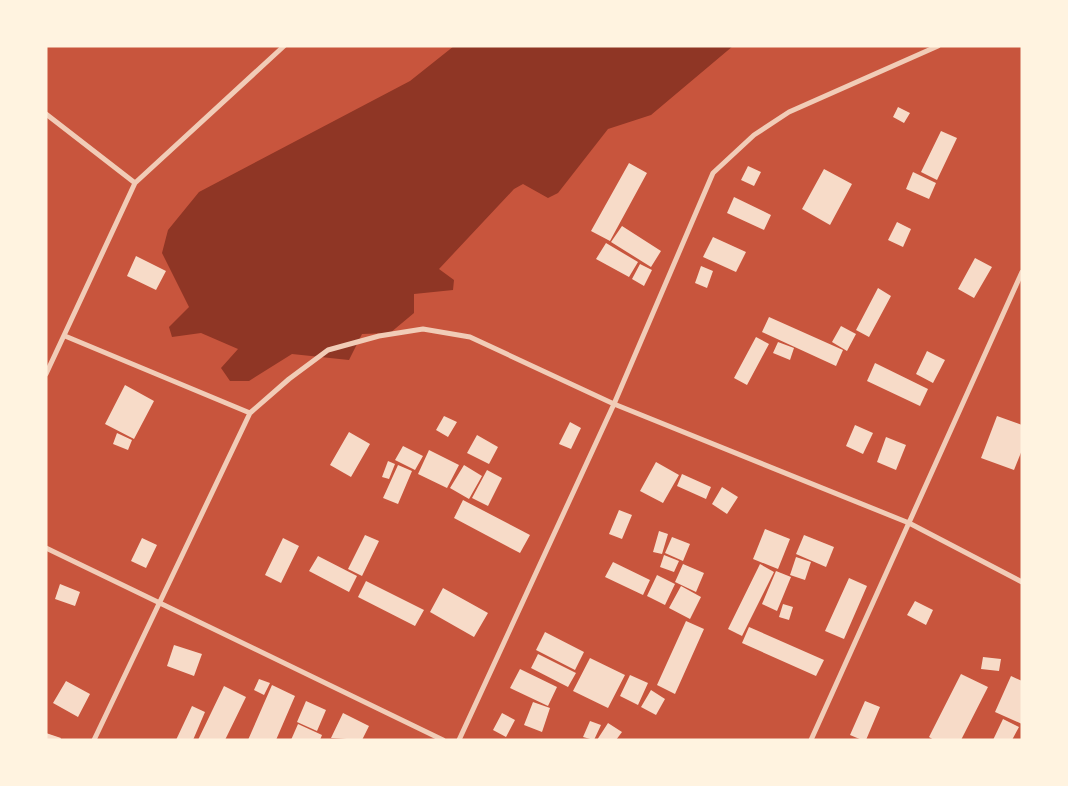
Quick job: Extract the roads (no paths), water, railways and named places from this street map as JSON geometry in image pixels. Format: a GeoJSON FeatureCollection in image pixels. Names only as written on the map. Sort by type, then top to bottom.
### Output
{"type":"FeatureCollection","features":[{"type":"Feature","properties":{"kind":"street"},"geometry":{"type":"LineString","coordinates":[[46,374],[135,183],[284,46]]}},
{"type":"Feature","properties":{"kind":"street"},"geometry":{"type":"LineString","coordinates":[[460,740],[614,404],[713,173],[754,135],[789,112],[938,46]]}},
{"type":"Feature","properties":{"kind":"street"},"geometry":{"type":"LineString","coordinates":[[46,114],[135,183]]}},
{"type":"Feature","properties":{"kind":"street"},"geometry":{"type":"LineString","coordinates":[[811,740],[1022,272]]}},
{"type":"Feature","properties":{"kind":"street"},"geometry":{"type":"LineString","coordinates":[[94,740],[250,413],[289,379],[328,350],[379,336],[423,329],[470,337],[614,404],[909,523],[1022,582]]}},
{"type":"Feature","properties":{"kind":"street"},"geometry":{"type":"LineString","coordinates":[[65,336],[250,413]]}},
{"type":"Feature","properties":{"kind":"street"},"geometry":{"type":"LineString","coordinates":[[46,548],[160,601],[443,740]]}}]}
